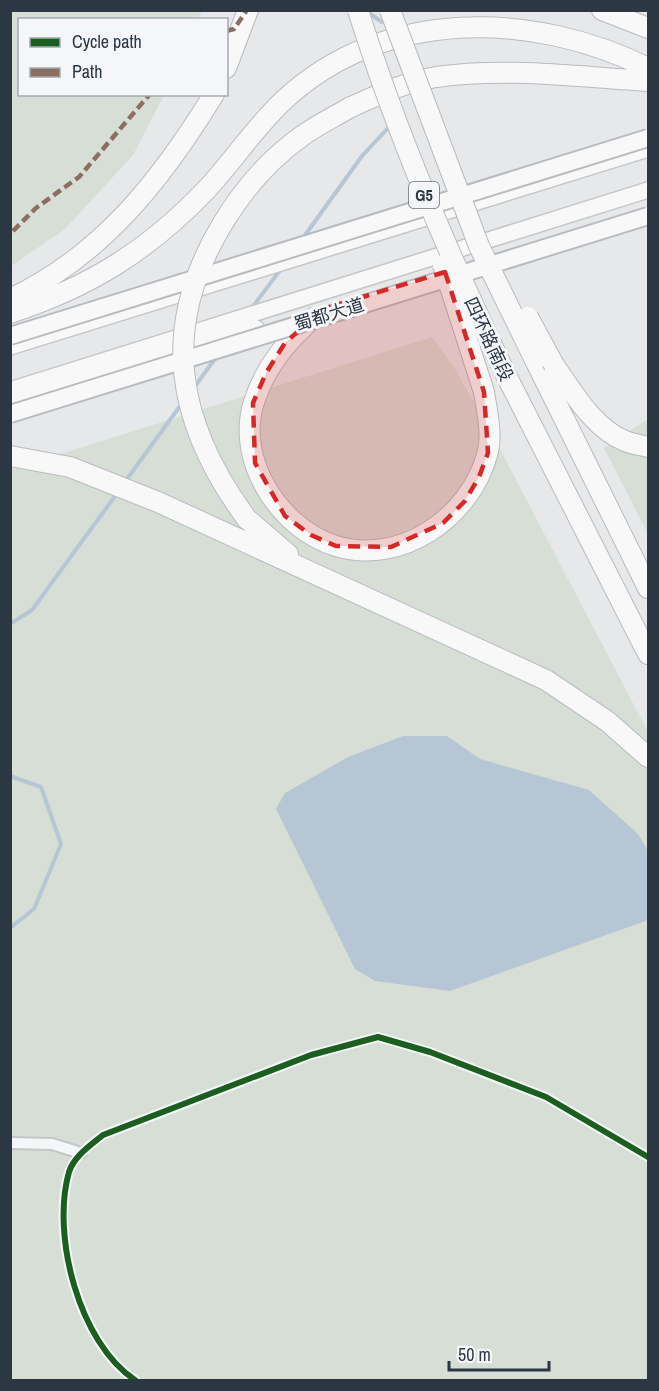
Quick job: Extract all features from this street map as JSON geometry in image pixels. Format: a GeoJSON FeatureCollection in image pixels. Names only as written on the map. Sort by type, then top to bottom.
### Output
{"type":"FeatureCollection","features":[{"type":"Feature","properties":{"kind":"highway"},"geometry":{"type":"LineString","coordinates":[[228,63],[248,10]]}},
{"type":"Feature","properties":{"kind":"highway","name":"四环路南段"},"geometry":{"type":"LineString","coordinates":[[357,10],[417,176],[452,262],[504,373],[648,654]]}},
{"type":"Feature","properties":{"kind":"highway","name":"四环路南段"},"geometry":{"type":"LineString","coordinates":[[390,10],[479,246],[544,362],[648,588]]}},
{"type":"Feature","properties":{"kind":"highway"},"geometry":{"type":"LineString","coordinates":[[602,10],[648,28]]}},
{"type":"Feature","properties":{"kind":"highway"},"geometry":{"type":"LineString","coordinates":[[10,313],[57,298],[103,274],[160,234],[208,188],[251,133],[285,99],[325,68],[378,42],[440,27],[502,26],[568,37],[613,51],[648,68]]}},
{"type":"Feature","properties":{"kind":"highway"},"geometry":{"type":"LineString","coordinates":[[304,567],[247,519],[221,484],[204,450],[193,419],[184,379],[184,319],[196,274],[239,198],[302,136],[350,108],[391,89],[435,77],[503,73],[648,81]]}},
{"type":"Feature","properties":{"kind":"highway"},"geometry":{"type":"LineString","coordinates":[[10,299],[31,289],[93,248],[140,202],[181,149],[213,96]]}},
{"type":"Feature","properties":{"kind":"highway"},"geometry":{"type":"LineString","coordinates":[[10,336],[648,138]]}},
{"type":"Feature","properties":{"kind":"highway"},"geometry":{"type":"LineString","coordinates":[[323,309],[285,343],[266,374],[253,403],[250,430],[255,463],[270,494],[285,516],[311,535],[336,546],[364,550],[391,547],[420,537],[443,523],[465,501],[488,453],[489,429],[484,392],[457,314],[417,176]]}},
{"type":"Feature","properties":{"kind":"highway"},"geometry":{"type":"LineString","coordinates":[[10,403],[648,210]]}},
{"type":"Feature","properties":{"kind":"highway"},"geometry":{"type":"LineString","coordinates":[[625,217],[648,216]]}},
{"type":"Feature","properties":{"kind":"highway","name":"蜀都大道"},"geometry":{"type":"LineString","coordinates":[[10,414],[648,216]]}},
{"type":"Feature","properties":{"kind":"highway"},"geometry":{"type":"LineString","coordinates":[[544,362],[601,425],[625,441],[648,447]]}},
{"type":"Feature","properties":{"kind":"highway"},"geometry":{"type":"LineString","coordinates":[[10,456],[70,467],[158,502],[546,680],[607,721],[648,757]]}},
{"type":"Feature","properties":{"kind":"main road"},"geometry":{"type":"LineString","coordinates":[[10,347],[648,149]]}},
{"type":"Feature","properties":{"kind":"main road"},"geometry":{"type":"LineString","coordinates":[[10,390],[648,190]]}},
{"type":"Feature","properties":{"kind":"street"},"geometry":{"type":"LineString","coordinates":[[10,1143],[52,1144],[81,1153]]}},
{"type":"Feature","properties":{"kind":"highlighted area"},"geometry":{"type":"Polygon","coordinates":[[[445,272],[484,392],[488,453],[479,477],[465,501],[443,523],[391,547],[336,546],[311,535],[285,516],[255,463],[253,403],[266,373],[285,343],[323,309],[445,272]]]}},
{"type":"Feature","properties":{"kind":"shaded area"},"geometry":{"type":"Polygon","coordinates":[[[11,10],[202,11],[198,18],[18,18],[18,96],[163,96],[133,155],[65,229],[11,266],[11,10]]]}},
{"type":"Feature","properties":{"kind":"shaded area"},"geometry":{"type":"Polygon","coordinates":[[[432,337],[455,369],[491,432],[648,732],[648,1380],[11,1380],[10,470],[432,337]]]}},
{"type":"Feature","properties":{"kind":"shaded area"},"geometry":{"type":"Polygon","coordinates":[[[648,419],[648,534],[604,448],[648,419]]]}},
{"type":"Feature","properties":{"kind":"water"},"geometry":{"type":"Polygon","coordinates":[[[403,736],[447,736],[480,759],[589,790],[638,834],[648,851],[648,920],[450,991],[375,981],[355,969],[276,809],[285,793],[348,757],[403,736]]]}},
{"type":"Feature","properties":{"kind":"waterway"},"geometry":{"type":"LineString","coordinates":[[366,11],[382,22]]}},
{"type":"Feature","properties":{"kind":"waterway"},"geometry":{"type":"LineString","coordinates":[[303,238],[362,156],[390,126]]}},
{"type":"Feature","properties":{"kind":"waterway"},"geometry":{"type":"LineString","coordinates":[[251,309],[281,269]]}},
{"type":"Feature","properties":{"kind":"waterway"},"geometry":{"type":"LineString","coordinates":[[193,389],[217,356]]}},
{"type":"Feature","properties":{"kind":"waterway"},"geometry":{"type":"LineString","coordinates":[[124,483],[183,402]]}},
{"type":"Feature","properties":{"kind":"waterway"},"geometry":{"type":"LineString","coordinates":[[10,624],[32,610],[118,492]]}},
{"type":"Feature","properties":{"kind":"waterway"},"geometry":{"type":"LineString","coordinates":[[10,776],[41,787],[61,844],[34,909],[10,928]]}},
{"type":"Feature","properties":{"kind":"marked path"},"geometry":{"type":"LineString","coordinates":[[228,30],[234,29],[247,10]]}},
{"type":"Feature","properties":{"kind":"marked path"},"geometry":{"type":"LineString","coordinates":[[13,231],[36,208],[79,177],[148,96]]}},
{"type":"Feature","properties":{"kind":"cycle path"},"geometry":{"type":"LineString","coordinates":[[135,1380],[115,1363],[99,1341],[85,1315],[74,1286],[67,1256],[64,1198],[69,1172],[79,1156],[103,1135],[311,1055],[378,1037],[430,1052],[546,1097],[648,1157]]}}]}
